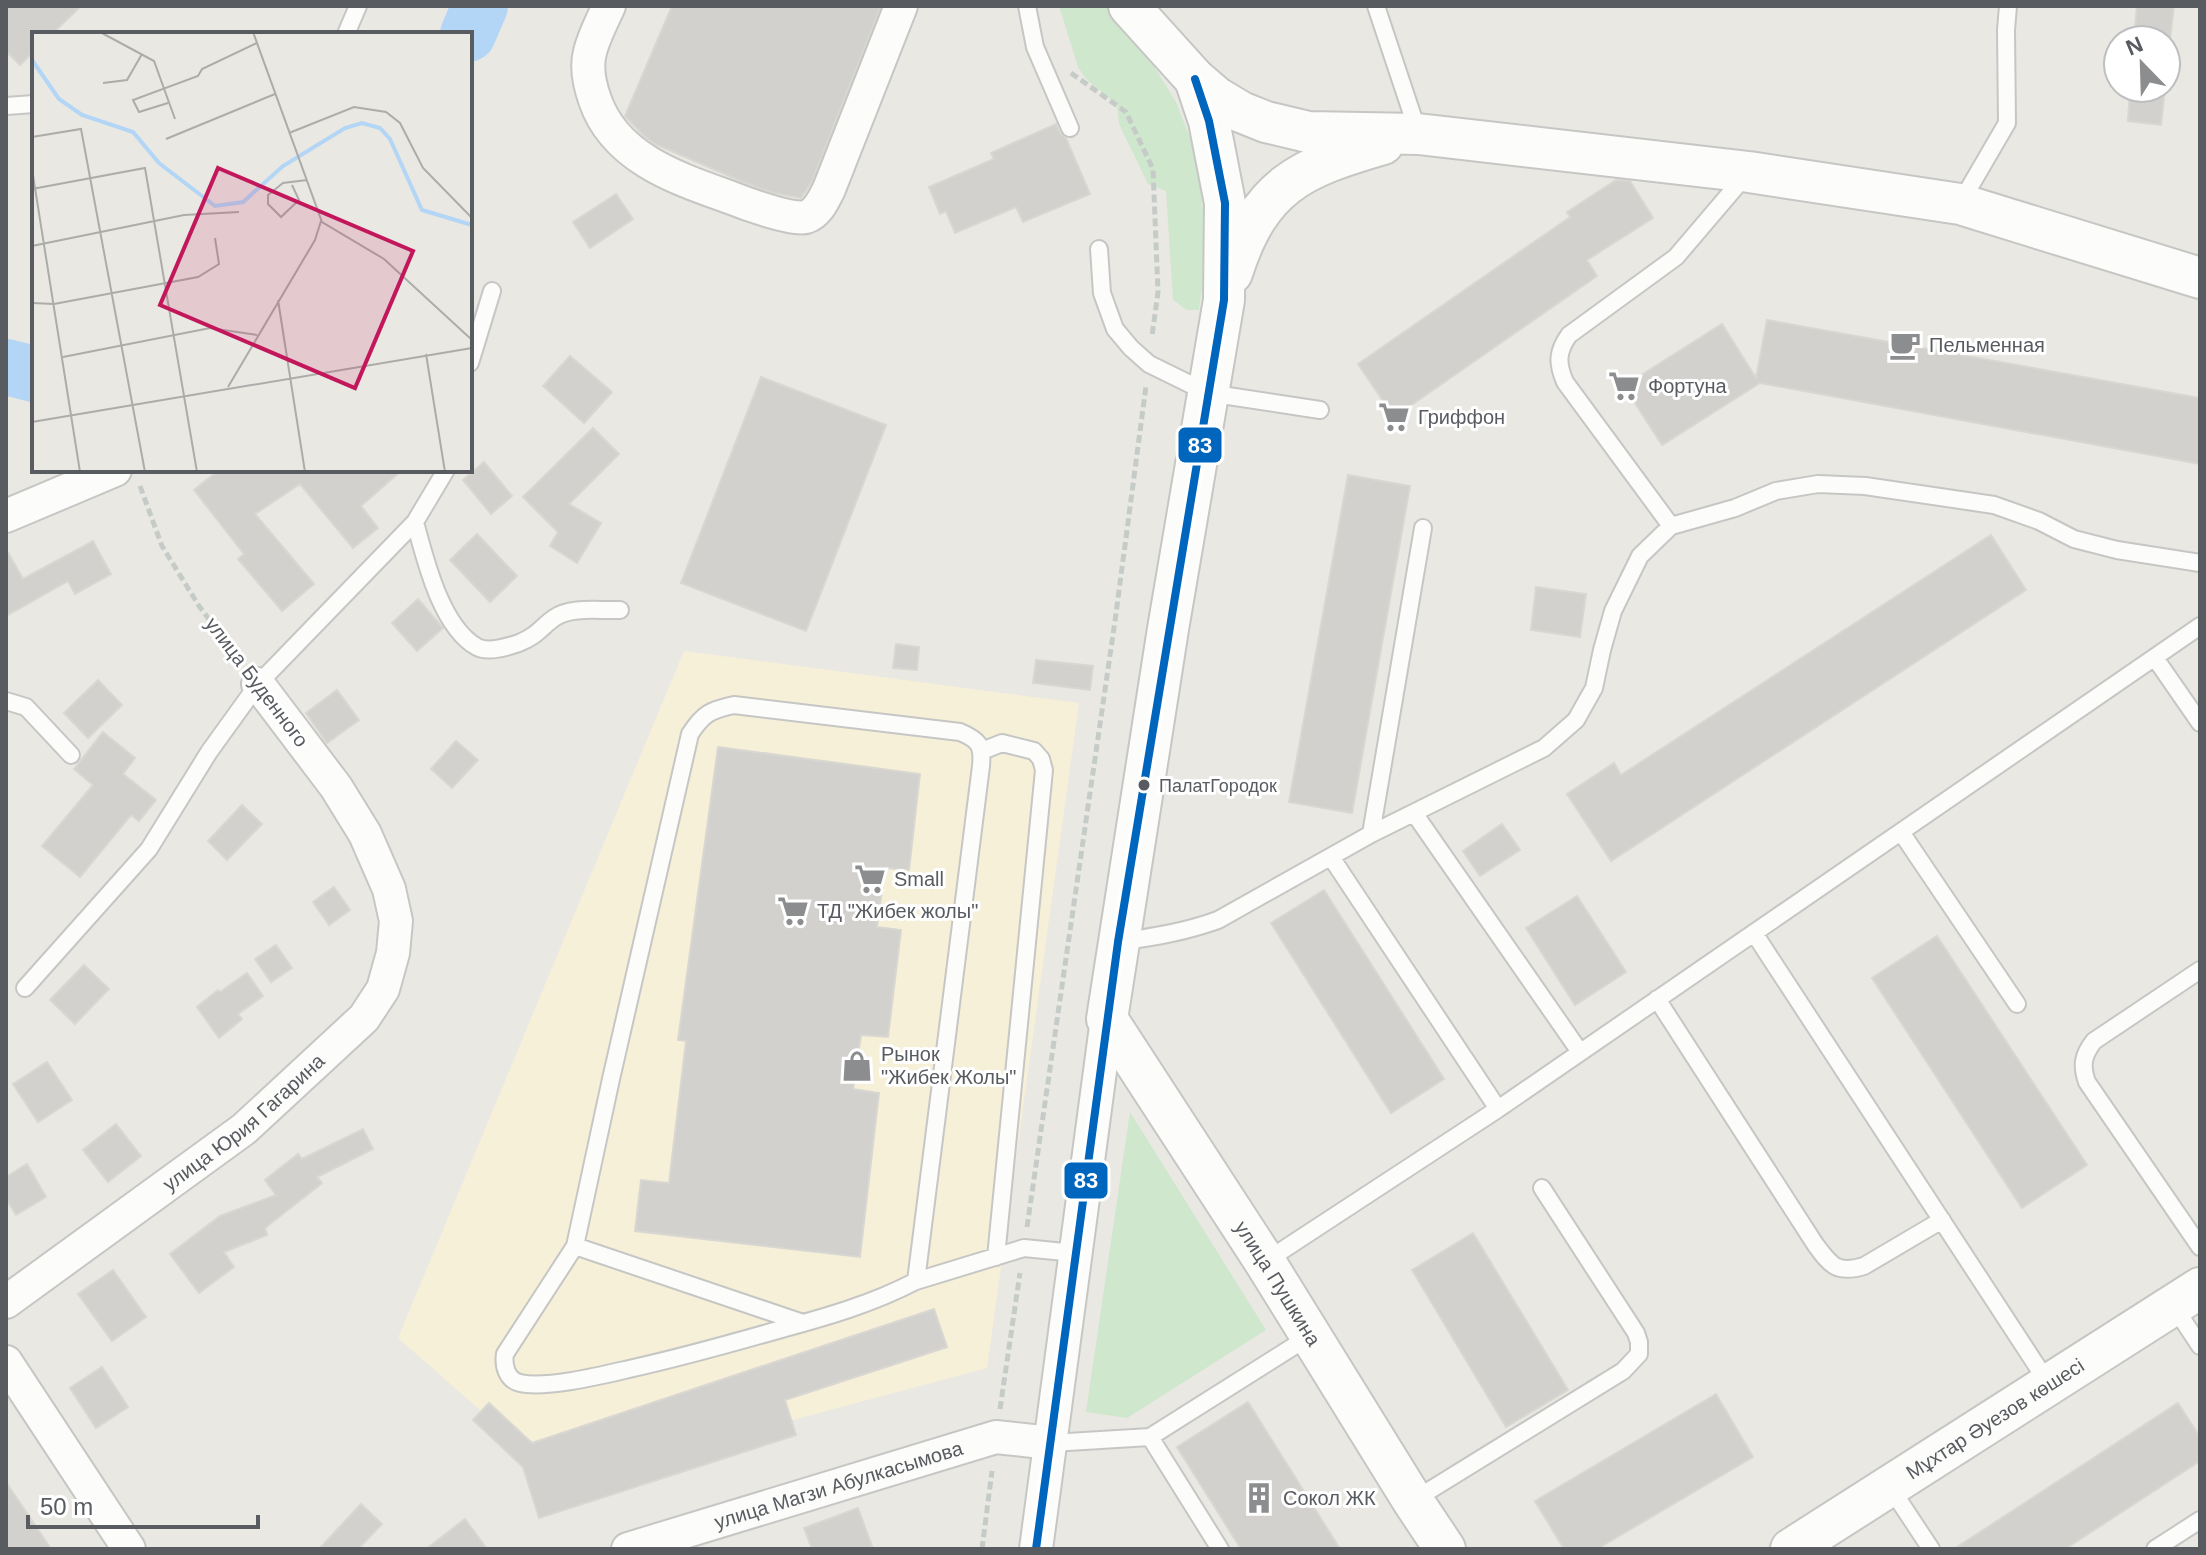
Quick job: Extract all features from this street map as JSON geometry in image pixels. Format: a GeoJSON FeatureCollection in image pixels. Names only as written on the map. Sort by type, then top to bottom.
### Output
{"type":"FeatureCollection","features":[{"type":"Feature","properties":{"kind":"street"},"geometry":{"type":"LineString","coordinates":[[609,6],[589,54],[590,86],[600,114],[622,145],[649,164],[696,186],[753,206],[807,217],[818,209],[829,189],[901,6]]}},
{"type":"Feature","properties":{"kind":"street"},"geometry":{"type":"LineString","coordinates":[[1129,6],[1195,79],[1216,97],[1266,122],[1308,132],[1418,134],[1749,172],[1960,204],[2200,278]]}},
{"type":"Feature","properties":{"kind":"street"},"geometry":{"type":"LineString","coordinates":[[1195,79],[1209,121],[1225,203],[1224,300]]}},
{"type":"Feature","properties":{"kind":"street"},"geometry":{"type":"LineString","coordinates":[[1036,1549],[1118,942],[1224,300],[1238,255],[1253,222],[1285,184],[1344,155],[1418,134]]}},
{"type":"Feature","properties":{"kind":"street"},"geometry":{"type":"LineString","coordinates":[[6,516],[127,476]]}},
{"type":"Feature","properties":{"kind":"street","name":"улица Буденного"},"geometry":{"type":"LineString","coordinates":[[258,684],[336,787],[365,834],[389,889]]}},
{"type":"Feature","properties":{"kind":"street","name":"улица Юрия Гагарина"},"geometry":{"type":"LineString","coordinates":[[6,1302],[244,1129],[364,1018],[383,989],[393,953],[396,921],[389,889]]}},
{"type":"Feature","properties":{"kind":"street","name":"улица Пушкина"},"geometry":{"type":"LineString","coordinates":[[1107,1019],[1265,1262],[1445,1549]]}},
{"type":"Feature","properties":{"kind":"street","name":"Мұхтар Әуезов көшесі"},"geometry":{"type":"LineString","coordinates":[[1791,1549],[2187,1297]]}},
{"type":"Feature","properties":{"kind":"street"},"geometry":{"type":"LineString","coordinates":[[6,1362],[129,1549]]}},
{"type":"Feature","properties":{"kind":"street","name":"улица Магзи Абулкасымова"},"geometry":{"type":"LineString","coordinates":[[628,1549],[996,1437],[1051,1443]]}},
{"type":"Feature","properties":{"kind":"lane"},"geometry":{"type":"LineString","coordinates":[[347,32],[358,6]]}},
{"type":"Feature","properties":{"kind":"lane"},"geometry":{"type":"LineString","coordinates":[[1027,6],[1035,47],[1070,128]]}},
{"type":"Feature","properties":{"kind":"lane"},"geometry":{"type":"LineString","coordinates":[[1376,6],[1418,134]]}},
{"type":"Feature","properties":{"kind":"lane"},"geometry":{"type":"LineString","coordinates":[[1960,204],[2007,123],[2008,6]]}},
{"type":"Feature","properties":{"kind":"lane"},"geometry":{"type":"LineString","coordinates":[[6,106],[32,104]]}},
{"type":"Feature","properties":{"kind":"lane"},"geometry":{"type":"LineString","coordinates":[[1671,526],[1565,382],[1557,358],[1569,335],[1676,257],[1749,172]]}},
{"type":"Feature","properties":{"kind":"lane"},"geometry":{"type":"LineString","coordinates":[[1099,249],[1102,293],[1115,329],[1149,364],[1208,393],[1320,410]]}},
{"type":"Feature","properties":{"kind":"lane"},"geometry":{"type":"LineString","coordinates":[[472,356],[492,291]]}},
{"type":"Feature","properties":{"kind":"lane"},"geometry":{"type":"LineString","coordinates":[[25,988],[149,849],[209,752],[258,684],[415,522],[445,472]]}},
{"type":"Feature","properties":{"kind":"lane"},"geometry":{"type":"LineString","coordinates":[[1118,942],[1169,935],[1218,920],[1371,834],[1544,748],[1576,720],[1594,688],[1613,611],[1625,584],[1640,556],[1671,526],[1735,508],[1776,491],[1818,484],[1865,486],[1994,505],[2039,521],[2074,539],[2117,550],[2200,563]]}},
{"type":"Feature","properties":{"kind":"lane"},"geometry":{"type":"LineString","coordinates":[[415,522],[445,610],[465,637],[478,648],[491,650],[516,644],[536,635],[553,619],[573,611],[620,610]]}},
{"type":"Feature","properties":{"kind":"lane"},"geometry":{"type":"LineString","coordinates":[[1371,834],[1423,528]]}},
{"type":"Feature","properties":{"kind":"lane"},"geometry":{"type":"LineString","coordinates":[[1265,1262],[1498,1109],[2200,626]]}},
{"type":"Feature","properties":{"kind":"lane"},"geometry":{"type":"LineString","coordinates":[[2155,658],[2200,723]]}},
{"type":"Feature","properties":{"kind":"lane"},"geometry":{"type":"LineString","coordinates":[[6,701],[26,707],[71,755]]}},
{"type":"Feature","properties":{"kind":"lane"},"geometry":{"type":"LineString","coordinates":[[916,1281],[982,751],[974,738],[960,732],[734,705],[708,711],[690,734],[575,1246],[505,1354],[508,1375],[518,1383],[534,1384],[585,1379],[693,1355],[867,1304],[916,1281],[1024,1248],[1075,1253]]}},
{"type":"Feature","properties":{"kind":"lane"},"geometry":{"type":"LineString","coordinates":[[982,751],[1002,743],[1034,751],[1041,759],[1044,770],[996,1257]]}},
{"type":"Feature","properties":{"kind":"lane"},"geometry":{"type":"LineString","coordinates":[[1414,813],[1580,1052]]}},
{"type":"Feature","properties":{"kind":"lane"},"geometry":{"type":"LineString","coordinates":[[1901,832],[2017,1004]]}},
{"type":"Feature","properties":{"kind":"lane"},"geometry":{"type":"LineString","coordinates":[[1331,857],[1498,1109]]}},
{"type":"Feature","properties":{"kind":"lane"},"geometry":{"type":"LineString","coordinates":[[1754,933],[2049,1385]]}},
{"type":"Feature","properties":{"kind":"lane"},"geometry":{"type":"LineString","coordinates":[[2200,970],[2094,1041],[2083,1058],[2087,1082],[2200,1247]]}},
{"type":"Feature","properties":{"kind":"lane"},"geometry":{"type":"LineString","coordinates":[[1657,999],[1826,1260],[1838,1269],[1852,1270],[1864,1266],[1942,1220]]}},
{"type":"Feature","properties":{"kind":"lane"},"geometry":{"type":"LineString","coordinates":[[1413,1501],[1623,1371],[1639,1354],[1636,1333],[1542,1188]]}},
{"type":"Feature","properties":{"kind":"lane"},"geometry":{"type":"LineString","coordinates":[[575,1246],[803,1323]]}},
{"type":"Feature","properties":{"kind":"lane"},"geometry":{"type":"LineString","coordinates":[[2187,1297],[2200,1346]]}},
{"type":"Feature","properties":{"kind":"lane"},"geometry":{"type":"LineString","coordinates":[[1051,1443],[1150,1437],[1310,1336]]}},
{"type":"Feature","properties":{"kind":"lane"},"geometry":{"type":"LineString","coordinates":[[1150,1437],[1220,1549]]}},
{"type":"Feature","properties":{"kind":"lane"},"geometry":{"type":"LineString","coordinates":[[1890,1487],[1931,1549]]}},
{"type":"Feature","properties":{"kind":"lane"},"geometry":{"type":"LineString","coordinates":[[2155,1549],[2200,1520]]}},
{"type":"Feature","properties":{"kind":"path"},"geometry":{"type":"LineString","coordinates":[[982,1549],[1113,637],[1158,292],[1153,169],[1126,112],[1035,47]]}},
{"type":"Feature","properties":{"kind":"path","name":"улица Буденного"},"geometry":{"type":"LineString","coordinates":[[127,476],[162,546],[199,606],[258,684]]}},
{"type":"Feature","properties":{"kind":"shaded area"},"geometry":{"type":"Polygon","coordinates":[[[684,651],[1079,703],[987,1368],[562,1482],[398,1338],[684,651]]]}},
{"type":"Feature","properties":{"kind":"green space"},"geometry":{"type":"Polygon","coordinates":[[[1059,6],[1107,6],[1152,63],[1176,102],[1192,143],[1202,197],[1206,261],[1199,310],[1187,310],[1173,300],[1166,191],[1148,184],[1119,124],[1117,104],[1086,79],[1078,67],[1059,6]]]}},
{"type":"Feature","properties":{"kind":"green space"},"geometry":{"type":"Polygon","coordinates":[[[1130,1112],[1266,1330],[1127,1418],[1086,1412],[1130,1112]]]}},
{"type":"Feature","properties":{"kind":"building"},"geometry":{"type":"Polygon","coordinates":[[[6,6],[81,6],[54,32],[32,32],[32,53],[20,65],[6,51],[6,6]]]}},
{"type":"Feature","properties":{"kind":"building"},"geometry":{"type":"Polygon","coordinates":[[[672,6],[881,6],[812,181],[801,198],[743,182],[655,144],[625,116],[672,6]]]}},
{"type":"Feature","properties":{"kind":"building"},"geometry":{"type":"Polygon","coordinates":[[[2137,6],[2174,6],[2172,24],[2135,24],[2137,6]]]}},
{"type":"Feature","properties":{"kind":"building"},"geometry":{"type":"Polygon","coordinates":[[[2129,104],[2163,104],[2161,125],[2128,121],[2129,104]]]}},
{"type":"Feature","properties":{"kind":"building"},"geometry":{"type":"Polygon","coordinates":[[[1056,124],[1066,138],[1090,194],[1023,222],[1016,207],[955,233],[946,211],[940,214],[929,187],[994,159],[991,153],[1056,124]]]}},
{"type":"Feature","properties":{"kind":"building"},"geometry":{"type":"Polygon","coordinates":[[[1616,180],[1630,181],[1653,218],[1587,260],[1597,276],[1394,417],[1358,364],[1570,217],[1567,212],[1616,180]]]}},
{"type":"Feature","properties":{"kind":"building"},"geometry":{"type":"Polygon","coordinates":[[[616,194],[633,219],[590,248],[573,222],[616,194]]]}},
{"type":"Feature","properties":{"kind":"building"},"geometry":{"type":"Polygon","coordinates":[[[1767,320],[2200,398],[2200,464],[1760,383],[1662,445],[1624,386],[1722,324],[1756,378],[1767,320]]]}},
{"type":"Feature","properties":{"kind":"building"},"geometry":{"type":"Polygon","coordinates":[[[570,356],[612,392],[584,423],[543,386],[570,356]]]}},
{"type":"Feature","properties":{"kind":"building"},"geometry":{"type":"Polygon","coordinates":[[[761,377],[886,425],[806,631],[681,583],[761,377]]]}},
{"type":"Feature","properties":{"kind":"building"},"geometry":{"type":"Polygon","coordinates":[[[593,428],[619,454],[569,504],[601,523],[577,563],[550,546],[558,532],[523,497],[593,428]]]}},
{"type":"Feature","properties":{"kind":"building"},"geometry":{"type":"Polygon","coordinates":[[[484,462],[512,496],[491,514],[463,480],[484,462]]]}},
{"type":"Feature","properties":{"kind":"building"},"geometry":{"type":"Polygon","coordinates":[[[216,472],[400,472],[361,506],[378,528],[353,548],[300,484],[255,514],[314,584],[282,611],[238,559],[244,554],[194,490],[216,472]]]}},
{"type":"Feature","properties":{"kind":"building"},"geometry":{"type":"Polygon","coordinates":[[[1348,475],[1410,486],[1352,813],[1289,802],[1348,475]]]}},
{"type":"Feature","properties":{"kind":"building"},"geometry":{"type":"Polygon","coordinates":[[[477,534],[517,576],[490,602],[450,560],[477,534]]]}},
{"type":"Feature","properties":{"kind":"building"},"geometry":{"type":"Polygon","coordinates":[[[1991,535],[2026,590],[1611,861],[1567,794],[1614,763],[1621,775],[1991,535]]]}},
{"type":"Feature","properties":{"kind":"building"},"geometry":{"type":"Polygon","coordinates":[[[93,541],[111,574],[75,594],[68,581],[6,616],[6,549],[23,579],[93,541]]]}},
{"type":"Feature","properties":{"kind":"building"},"geometry":{"type":"Polygon","coordinates":[[[1536,587],[1586,594],[1580,637],[1531,630],[1536,587]]]}},
{"type":"Feature","properties":{"kind":"building"},"geometry":{"type":"Polygon","coordinates":[[[418,599],[443,628],[417,651],[392,623],[418,599]]]}},
{"type":"Feature","properties":{"kind":"building"},"geometry":{"type":"Polygon","coordinates":[[[896,644],[919,647],[917,670],[893,668],[896,644]]]}},
{"type":"Feature","properties":{"kind":"building"},"geometry":{"type":"Polygon","coordinates":[[[1036,660],[1093,666],[1090,690],[1033,683],[1036,660]]]}},
{"type":"Feature","properties":{"kind":"building"},"geometry":{"type":"Polygon","coordinates":[[[98,680],[122,705],[88,738],[64,713],[98,680]]]}},
{"type":"Feature","properties":{"kind":"building"},"geometry":{"type":"Polygon","coordinates":[[[337,690],[359,720],[327,743],[306,713],[337,690]]]}},
{"type":"Feature","properties":{"kind":"building"},"geometry":{"type":"Polygon","coordinates":[[[103,732],[135,758],[123,774],[156,800],[139,821],[131,815],[80,877],[42,846],[93,785],[74,769],[103,732]]]}},
{"type":"Feature","properties":{"kind":"building"},"geometry":{"type":"Polygon","coordinates":[[[456,741],[478,760],[452,788],[431,769],[456,741]]]}},
{"type":"Feature","properties":{"kind":"building"},"geometry":{"type":"Polygon","coordinates":[[[718,747],[920,774],[909,870],[885,868],[877,927],[901,930],[888,1037],[861,1035],[853,1089],[879,1093],[860,1257],[635,1231],[641,1180],[669,1183],[686,1041],[678,1040],[718,747]]]}},
{"type":"Feature","properties":{"kind":"building"},"geometry":{"type":"Polygon","coordinates":[[[242,805],[262,824],[227,860],[208,841],[242,805]]]}},
{"type":"Feature","properties":{"kind":"building"},"geometry":{"type":"Polygon","coordinates":[[[1502,824],[1520,850],[1480,876],[1463,851],[1502,824]]]}},
{"type":"Feature","properties":{"kind":"building"},"geometry":{"type":"Polygon","coordinates":[[[334,887],[350,910],[329,925],[313,902],[334,887]]]}},
{"type":"Feature","properties":{"kind":"building"},"geometry":{"type":"Polygon","coordinates":[[[1324,890],[1444,1079],[1391,1113],[1271,923],[1324,890]]]}},
{"type":"Feature","properties":{"kind":"building"},"geometry":{"type":"Polygon","coordinates":[[[1577,896],[1626,972],[1575,1005],[1526,928],[1577,896]]]}},
{"type":"Feature","properties":{"kind":"building"},"geometry":{"type":"Polygon","coordinates":[[[1937,936],[2087,1165],[2022,1208],[1872,978],[1937,936]]]}},
{"type":"Feature","properties":{"kind":"building"},"geometry":{"type":"Polygon","coordinates":[[[276,945],[292,968],[271,982],[255,959],[276,945]]]}},
{"type":"Feature","properties":{"kind":"building"},"geometry":{"type":"Polygon","coordinates":[[[84,965],[109,989],[75,1024],[50,1000],[84,965]]]}},
{"type":"Feature","properties":{"kind":"building"},"geometry":{"type":"Polygon","coordinates":[[[247,973],[263,996],[238,1014],[242,1019],[219,1038],[197,1007],[247,973]]]}},
{"type":"Feature","properties":{"kind":"building"},"geometry":{"type":"Polygon","coordinates":[[[47,1062],[72,1100],[38,1122],[13,1084],[47,1062]]]}},
{"type":"Feature","properties":{"kind":"building"},"geometry":{"type":"Polygon","coordinates":[[[116,1124],[141,1156],[108,1182],[83,1150],[116,1124]]]}},
{"type":"Feature","properties":{"kind":"building"},"geometry":{"type":"Polygon","coordinates":[[[363,1129],[373,1149],[317,1177],[322,1183],[265,1228],[267,1235],[224,1252],[234,1267],[199,1293],[170,1254],[220,1216],[276,1195],[265,1180],[298,1154],[302,1159],[363,1129]]]}},
{"type":"Feature","properties":{"kind":"building"},"geometry":{"type":"Polygon","coordinates":[[[27,1164],[46,1197],[16,1215],[6,1199],[6,1177],[27,1164]]]}},
{"type":"Feature","properties":{"kind":"building"},"geometry":{"type":"Polygon","coordinates":[[[1473,1233],[1568,1390],[1506,1427],[1412,1270],[1473,1233]]]}},
{"type":"Feature","properties":{"kind":"building"},"geometry":{"type":"Polygon","coordinates":[[[113,1270],[146,1317],[112,1341],[78,1294],[113,1270]]]}},
{"type":"Feature","properties":{"kind":"building"},"geometry":{"type":"Polygon","coordinates":[[[934,1309],[947,1347],[785,1400],[796,1435],[539,1518],[523,1467],[473,1420],[489,1403],[532,1443],[934,1309]]]}},
{"type":"Feature","properties":{"kind":"building"},"geometry":{"type":"Polygon","coordinates":[[[102,1367],[128,1407],[96,1428],[70,1388],[102,1367]]]}},
{"type":"Feature","properties":{"kind":"building"},"geometry":{"type":"Polygon","coordinates":[[[1716,1394],[1753,1457],[1597,1549],[1564,1549],[1535,1501],[1716,1394]]]}},
{"type":"Feature","properties":{"kind":"building","name":"Сокол ЖК"},"geometry":{"type":"Polygon","coordinates":[[[1248,1402],[1340,1549],[1241,1549],[1177,1447],[1248,1402]]]}},
{"type":"Feature","properties":{"kind":"building"},"geometry":{"type":"Polygon","coordinates":[[[2178,1403],[2200,1437],[2200,1461],[2065,1549],[1954,1549],[2178,1403]]]}},
{"type":"Feature","properties":{"kind":"building"},"geometry":{"type":"Polygon","coordinates":[[[6,1482],[51,1549],[6,1549],[6,1482]]]}},
{"type":"Feature","properties":{"kind":"building"},"geometry":{"type":"Polygon","coordinates":[[[361,1504],[382,1524],[358,1549],[319,1549],[361,1504]]]}},
{"type":"Feature","properties":{"kind":"building"},"geometry":{"type":"Polygon","coordinates":[[[858,1508],[873,1549],[812,1549],[804,1528],[858,1508]]]}},
{"type":"Feature","properties":{"kind":"building"},"geometry":{"type":"Polygon","coordinates":[[[465,1519],[487,1549],[426,1549],[465,1519]]]}},
{"type":"Feature","properties":{"kind":"waterway"},"geometry":{"type":"LineString","coordinates":[[469,32],[480,6]]}},
{"type":"Feature","properties":{"kind":"waterway"},"geometry":{"type":"LineString","coordinates":[[6,367],[32,374]]}},
{"type":"Feature","properties":{"kind":"transit line","name":"83"},"geometry":{"type":"LineString","coordinates":[[1036,1549],[1118,942],[1224,300],[1225,203],[1209,121],[1195,79]]}},
{"type":"Feature","properties":{"kind":"place","name":"Пельменная"},"geometry":{"type":"Point","coordinates":[1905,345]}},
{"type":"Feature","properties":{"kind":"place","name":"Фортуна"},"geometry":{"type":"Point","coordinates":[1624,386]}},
{"type":"Feature","properties":{"kind":"place","name":"Гриффон"},"geometry":{"type":"Point","coordinates":[1394,417]}},
{"type":"Feature","properties":{"kind":"place","name":"ПалатГородок"},"geometry":{"type":"Point","coordinates":[1144,785]}},
{"type":"Feature","properties":{"kind":"place","name":"Small"},"geometry":{"type":"Point","coordinates":[870,879]}},
{"type":"Feature","properties":{"kind":"place","name":"ТД \"Жибек жолы\""},"geometry":{"type":"Point","coordinates":[793,911]}},
{"type":"Feature","properties":{"kind":"place","name":"Рынок \"Жибек Жолы\""},"geometry":{"type":"Point","coordinates":[857,1066]}},
{"type":"Feature","properties":{"kind":"place","name":"Сокол ЖК"},"geometry":{"type":"Point","coordinates":[1259,1498]}}]}
